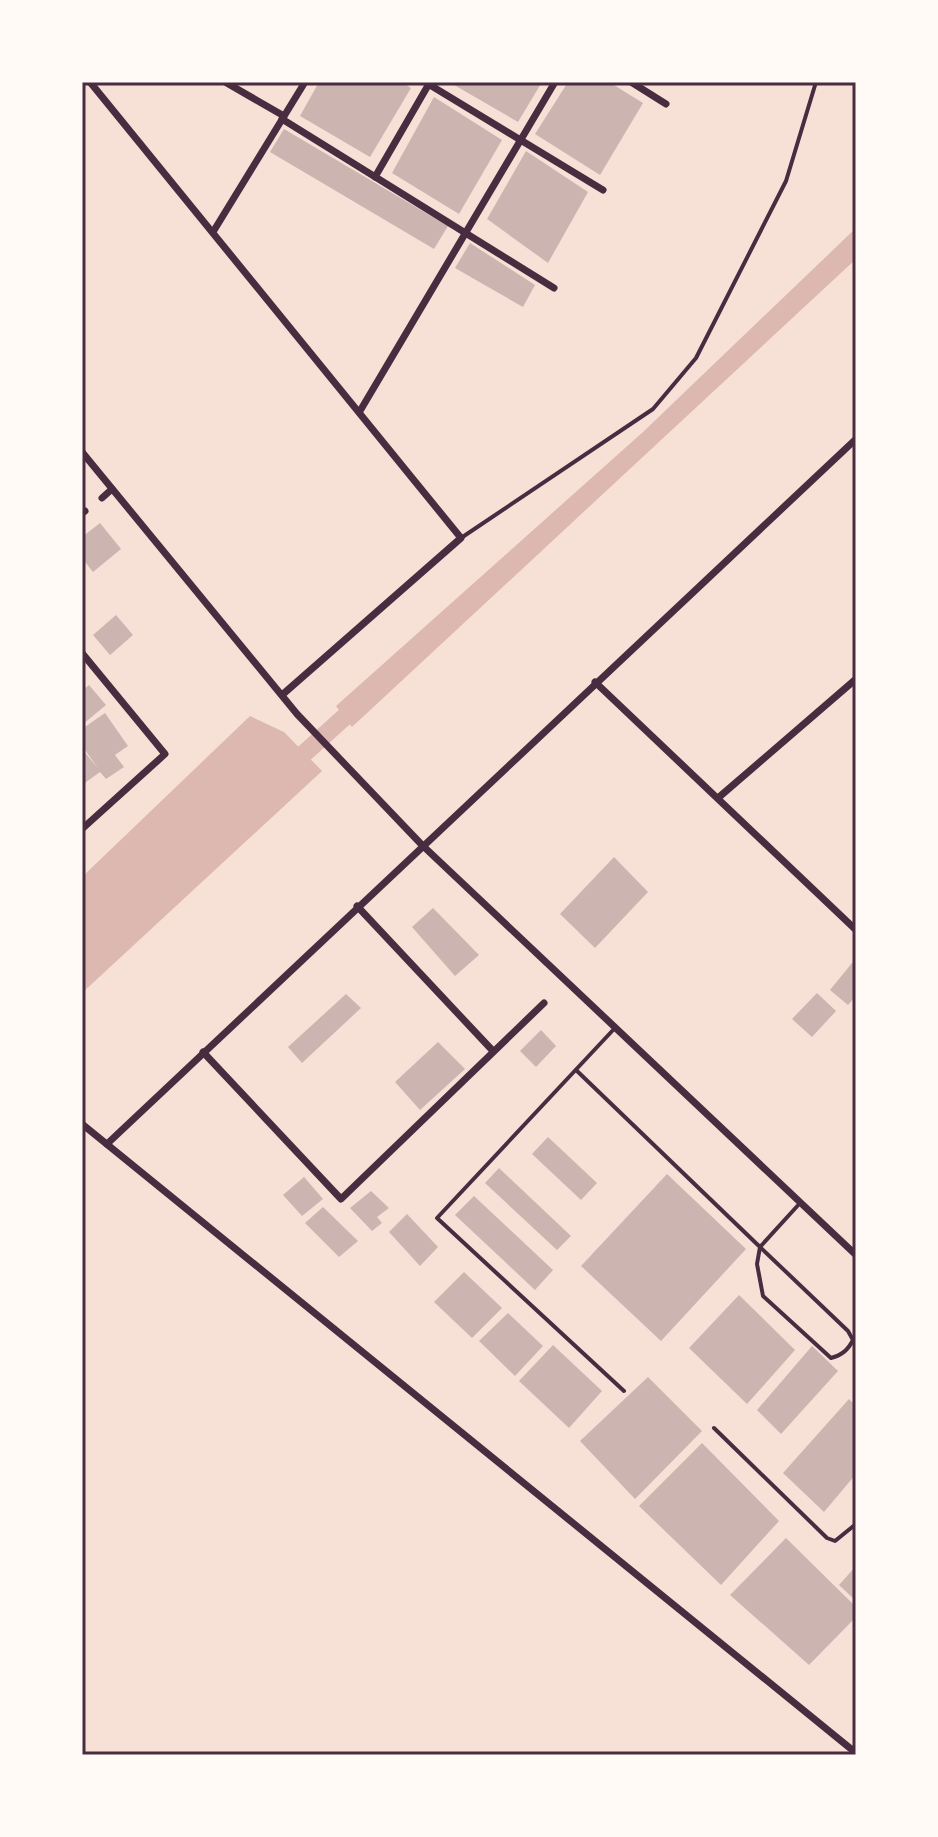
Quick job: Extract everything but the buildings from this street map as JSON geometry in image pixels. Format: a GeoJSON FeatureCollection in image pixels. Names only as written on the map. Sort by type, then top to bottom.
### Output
{"type":"FeatureCollection","features":[{"type":"Feature","properties":{"kind":"street"},"geometry":{"type":"LineString","coordinates":[[90,82],[461,538],[282,695]]}},
{"type":"Feature","properties":{"kind":"street"},"geometry":{"type":"LineString","coordinates":[[225,82],[554,288]]}},
{"type":"Feature","properties":{"kind":"street"},"geometry":{"type":"LineString","coordinates":[[213,232],[305,82]]}},
{"type":"Feature","properties":{"kind":"street"},"geometry":{"type":"LineString","coordinates":[[360,411],[555,82]]}},
{"type":"Feature","properties":{"kind":"street"},"geometry":{"type":"LineString","coordinates":[[631,82],[666,104]]}},
{"type":"Feature","properties":{"kind":"street"},"geometry":{"type":"LineString","coordinates":[[375,177],[428,83],[603,190]]}},
{"type":"Feature","properties":{"kind":"street"},"geometry":{"type":"LineString","coordinates":[[107,1144],[856,439]]}},
{"type":"Feature","properties":{"kind":"street"},"geometry":{"type":"LineString","coordinates":[[82,452],[297,714],[422,845],[856,1255]]}},
{"type":"Feature","properties":{"kind":"street"},"geometry":{"type":"LineString","coordinates":[[102,498],[112,489]]}},
{"type":"Feature","properties":{"kind":"street"},"geometry":{"type":"LineString","coordinates":[[82,653],[165,754],[82,829]]}},
{"type":"Feature","properties":{"kind":"street"},"geometry":{"type":"LineString","coordinates":[[718,798],[856,679]]}},
{"type":"Feature","properties":{"kind":"street"},"geometry":{"type":"LineString","coordinates":[[595,682],[856,930]]}},
{"type":"Feature","properties":{"kind":"street"},"geometry":{"type":"LineString","coordinates":[[357,906],[493,1051]]}},
{"type":"Feature","properties":{"kind":"street"},"geometry":{"type":"LineString","coordinates":[[203,1052],[341,1199],[544,1003]]}},
{"type":"Feature","properties":{"kind":"street"},"geometry":{"type":"LineString","coordinates":[[82,1124],[856,1753]]}},
{"type":"Feature","properties":{"kind":"lane"},"geometry":{"type":"LineString","coordinates":[[461,538],[653,409],[696,358],[786,181],[816,82]]}},
{"type":"Feature","properties":{"kind":"lane"},"geometry":{"type":"LineString","coordinates":[[615,1028],[437,1218],[624,1391]]}},
{"type":"Feature","properties":{"kind":"lane"},"geometry":{"type":"LineString","coordinates":[[576,1070],[760,1247],[848,1331],[853,1340],[840,1356],[827,1357],[763,1296],[757,1264],[760,1247],[801,1202]]}},
{"type":"Feature","properties":{"kind":"lane"},"geometry":{"type":"LineString","coordinates":[[714,1428],[827,1538],[835,1541],[856,1524]]}},
{"type":"Feature","properties":{"kind":"shaded area"},"geometry":{"type":"Polygon","coordinates":[[[856,228],[856,259],[352,727],[336,706],[643,432],[856,228]]]}},
{"type":"Feature","properties":{"kind":"shaded area"},"geometry":{"type":"Polygon","coordinates":[[[250,716],[284,732],[322,771],[82,993],[82,877],[250,716]]]}},
{"type":"Feature","properties":{"kind":"waterway"},"geometry":{"type":"LineString","coordinates":[[287,769],[360,703]]}}]}
